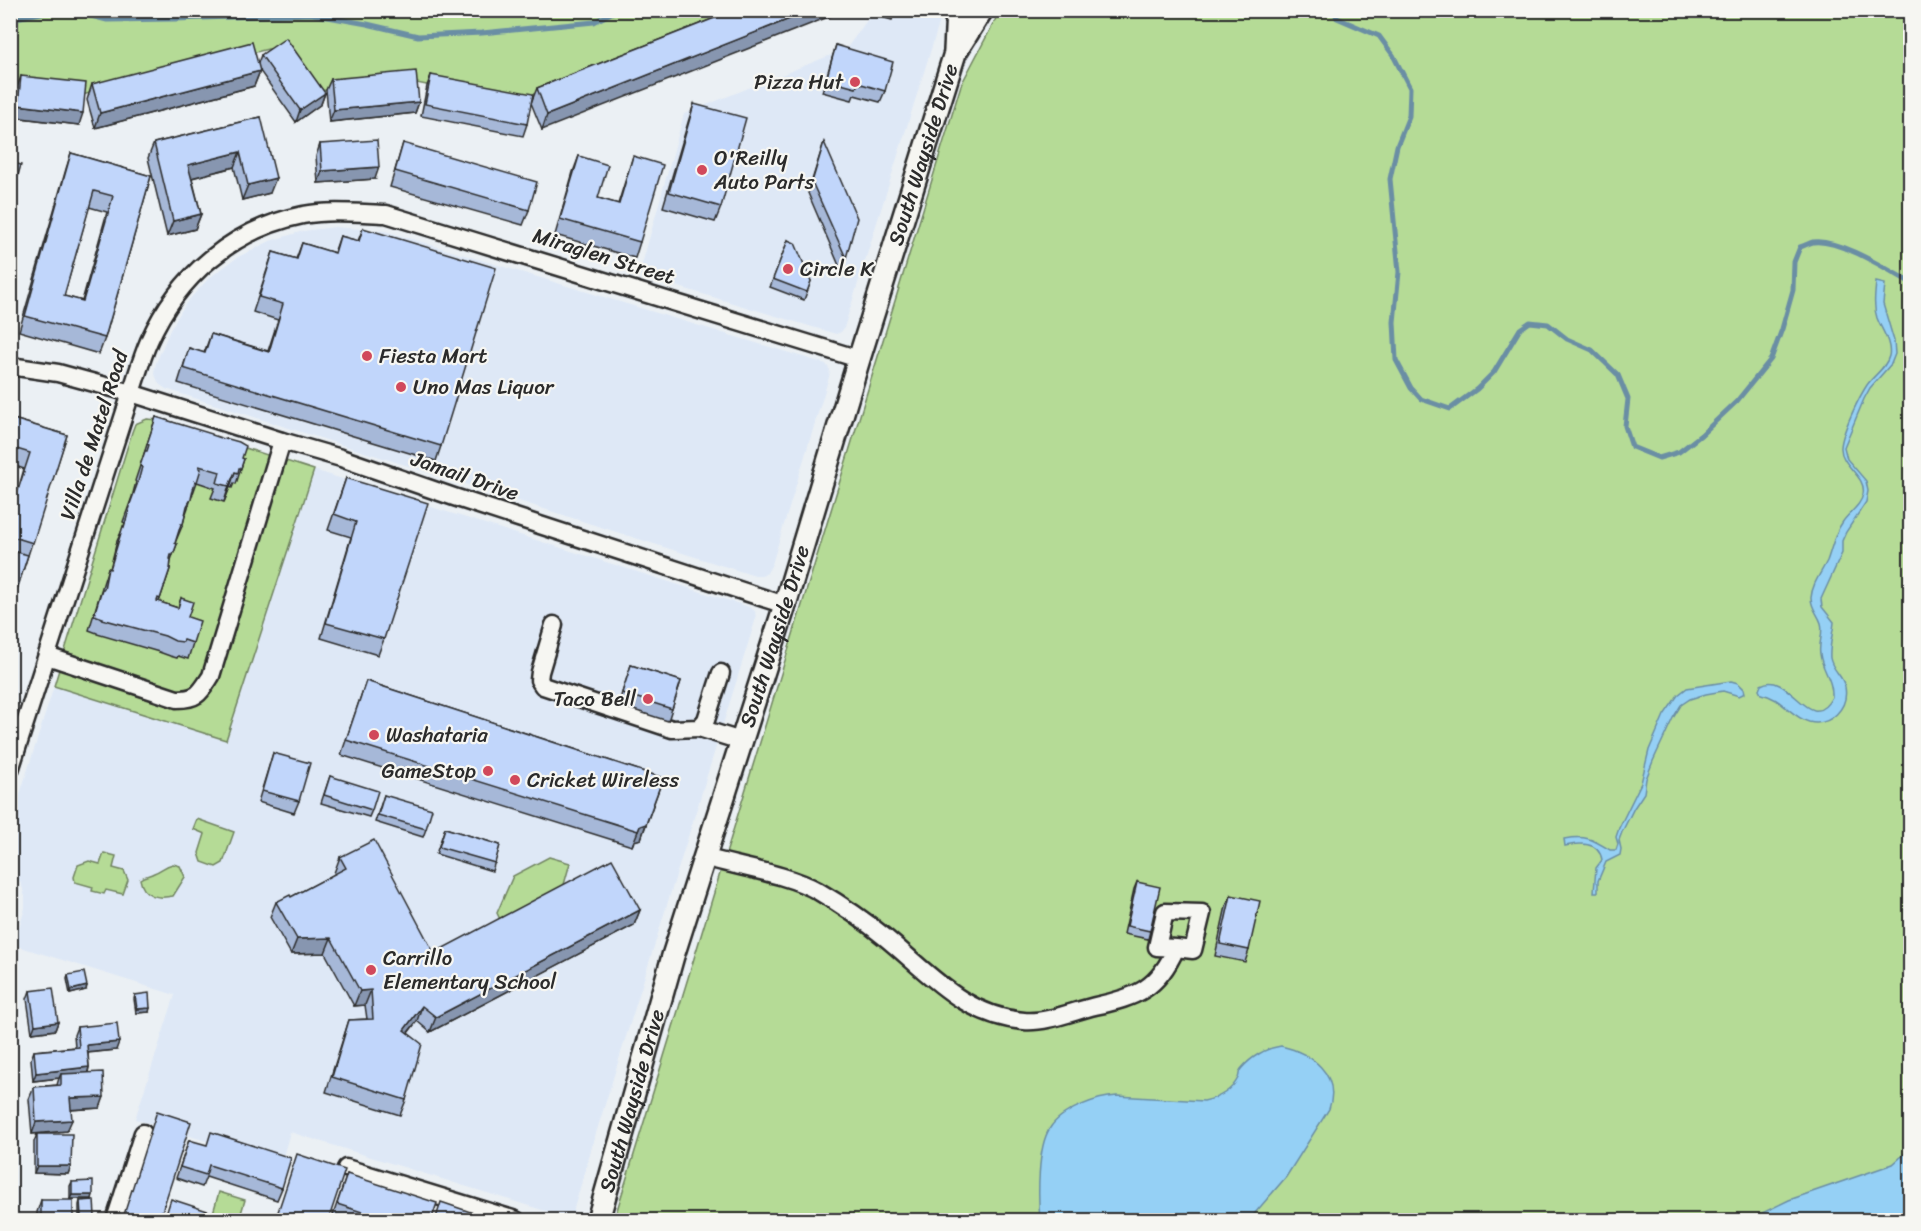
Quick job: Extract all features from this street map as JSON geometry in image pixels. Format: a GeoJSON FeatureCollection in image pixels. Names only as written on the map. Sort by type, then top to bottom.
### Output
{"type":"FeatureCollection","features":[{"type":"Feature","properties":{"kind":"main road","name":"South Wayside Drive"},"geometry":{"type":"LineString","coordinates":[[955,53],[957,10]]}},
{"type":"Feature","properties":{"kind":"main road","name":"South Wayside Drive"},"geometry":{"type":"LineString","coordinates":[[598,1221],[673,956],[785,605],[955,53],[982,10]]}},
{"type":"Feature","properties":{"kind":"street","name":"Miraglen Street"},"geometry":{"type":"LineString","coordinates":[[333,212],[386,214],[859,359]]}},
{"type":"Feature","properties":{"kind":"street","name":"Villa de Matel Road"},"geometry":{"type":"LineString","coordinates":[[10,770],[131,393],[149,341],[167,307],[188,279],[216,252],[249,232],[303,215],[333,212]]}},
{"type":"Feature","properties":{"kind":"street","name":"Jamail Drive"},"geometry":{"type":"LineString","coordinates":[[10,366],[58,373],[131,393],[341,458],[785,605]]}},
{"type":"Feature","properties":{"kind":"street"},"geometry":{"type":"LineString","coordinates":[[47,656],[177,699],[190,699],[200,693],[211,676],[282,441]]}},
{"type":"Feature","properties":{"kind":"street"},"geometry":{"type":"LineString","coordinates":[[554,625],[540,672],[539,680],[543,686],[672,729],[699,728],[741,741]]}},
{"type":"Feature","properties":{"kind":"street"},"geometry":{"type":"LineString","coordinates":[[699,728],[706,720],[721,673]]}},
{"type":"Feature","properties":{"kind":"street"},"geometry":{"type":"LineString","coordinates":[[704,857],[787,878],[815,890],[867,923],[948,992],[986,1012],[1006,1018],[1025,1021],[1043,1020],[1137,994],[1155,982],[1167,967],[1176,948]]}},
{"type":"Feature","properties":{"kind":"street"},"geometry":{"type":"LineString","coordinates":[[115,1221],[143,1133]]}},
{"type":"Feature","properties":{"kind":"street"},"geometry":{"type":"LineString","coordinates":[[346,1168],[516,1221]]}},
{"type":"Feature","properties":{"kind":"shaded area"},"geometry":{"type":"Polygon","coordinates":[[[865,11],[943,11],[841,332],[836,334],[639,275],[684,114],[846,49],[868,19],[865,11]]]}},
{"type":"Feature","properties":{"kind":"shaded area"},"geometry":{"type":"Polygon","coordinates":[[[335,227],[385,231],[826,364],[830,370],[829,377],[772,564],[767,573],[755,576],[166,389],[159,384],[154,372],[170,330],[186,303],[209,278],[238,257],[270,241],[303,231],[335,227]]]}},
{"type":"Feature","properties":{"kind":"shaded area","name":"Carrillo Elementary School"},"geometry":{"type":"Polygon","coordinates":[[[314,470],[749,607],[755,611],[756,618],[571,1219],[290,1132],[281,1164],[135,1119],[175,995],[14,945],[25,908],[25,897],[22,886],[11,871],[10,826],[54,686],[226,740],[314,470]]]}},
{"type":"Feature","properties":{"kind":"green space"},"geometry":{"type":"Polygon","coordinates":[[[11,11],[768,11],[529,106],[412,82],[317,91],[285,47],[268,49],[82,95],[11,86],[11,11]]]}},
{"type":"Feature","properties":{"kind":"green space"},"geometry":{"type":"Polygon","coordinates":[[[1000,11],[1910,11],[1910,1220],[614,1220],[961,85],[1000,11]]]}},
{"type":"Feature","properties":{"kind":"green space"},"geometry":{"type":"Polygon","coordinates":[[[147,419],[158,420],[314,470],[226,740],[54,686],[132,432],[135,424],[147,419]]]}},
{"type":"Feature","properties":{"kind":"green space"},"geometry":{"type":"Polygon","coordinates":[[[197,819],[234,832],[223,863],[216,867],[202,862],[199,853],[205,834],[193,829],[197,819]]]}},
{"type":"Feature","properties":{"kind":"green space"},"geometry":{"type":"Polygon","coordinates":[[[104,853],[116,856],[113,868],[124,871],[128,880],[123,894],[106,890],[104,894],[92,891],[93,887],[75,882],[74,877],[78,865],[89,861],[100,864],[104,853]]]}},
{"type":"Feature","properties":{"kind":"green space"},"geometry":{"type":"Polygon","coordinates":[[[549,857],[570,863],[560,899],[504,928],[497,913],[513,876],[549,857]]]}},
{"type":"Feature","properties":{"kind":"green space"},"geometry":{"type":"Polygon","coordinates":[[[173,864],[180,866],[185,877],[173,896],[157,897],[144,890],[140,879],[173,864]]]}},
{"type":"Feature","properties":{"kind":"green space"},"geometry":{"type":"Polygon","coordinates":[[[219,1192],[245,1200],[239,1220],[213,1213],[219,1192]]]}},
{"type":"Feature","properties":{"kind":"water"},"geometry":{"type":"Polygon","coordinates":[[[1876,282],[1885,284],[1883,304],[1894,341],[1895,354],[1891,364],[1870,388],[1844,447],[1847,459],[1866,481],[1868,491],[1866,502],[1842,541],[1842,553],[1821,599],[1822,607],[1834,622],[1830,658],[1844,683],[1844,702],[1841,709],[1831,719],[1817,723],[1809,722],[1774,699],[1761,694],[1759,690],[1761,685],[1771,683],[1781,686],[1808,707],[1816,710],[1824,708],[1832,697],[1831,685],[1820,654],[1821,623],[1811,598],[1813,588],[1827,561],[1837,532],[1860,502],[1863,494],[1861,482],[1845,460],[1841,447],[1860,398],[1889,356],[1888,341],[1876,314],[1876,282]]]}},
{"type":"Feature","properties":{"kind":"water"},"geometry":{"type":"Polygon","coordinates":[[[1731,681],[1738,683],[1745,693],[1739,696],[1723,691],[1706,694],[1690,699],[1681,705],[1653,761],[1646,779],[1644,793],[1622,832],[1619,840],[1620,855],[1606,862],[1598,881],[1598,892],[1594,892],[1596,868],[1602,860],[1600,854],[1593,846],[1576,844],[1565,846],[1564,839],[1578,837],[1588,839],[1610,850],[1616,850],[1619,828],[1641,783],[1649,750],[1664,715],[1678,695],[1687,688],[1731,681]]]}},
{"type":"Feature","properties":{"kind":"water"},"geometry":{"type":"Polygon","coordinates":[[[1281,1046],[1303,1054],[1321,1067],[1331,1085],[1332,1097],[1329,1109],[1286,1177],[1249,1220],[1040,1220],[1041,1160],[1046,1137],[1055,1121],[1071,1110],[1090,1102],[1117,1096],[1209,1100],[1224,1094],[1232,1087],[1241,1069],[1254,1057],[1281,1046]]]}},
{"type":"Feature","properties":{"kind":"water"},"geometry":{"type":"Polygon","coordinates":[[[1910,1149],[1910,1220],[1748,1220],[1789,1200],[1893,1164],[1910,1149]]]}},
{"type":"Feature","properties":{"kind":"building"},"geometry":{"type":"Polygon","coordinates":[[[735,10],[812,10],[547,115],[537,88],[735,10]]]}},
{"type":"Feature","properties":{"kind":"building"},"geometry":{"type":"Polygon","coordinates":[[[286,38],[325,93],[300,110],[261,55],[286,38]]]}},
{"type":"Feature","properties":{"kind":"building"},"geometry":{"type":"Polygon","coordinates":[[[252,42],[260,71],[100,113],[92,84],[252,42]]]}},
{"type":"Feature","properties":{"kind":"building","name":"Pizza Hut"},"geometry":{"type":"Polygon","coordinates":[[[836,45],[893,62],[885,91],[858,83],[856,88],[826,80],[836,45]]]}},
{"type":"Feature","properties":{"kind":"building"},"geometry":{"type":"Polygon","coordinates":[[[416,71],[419,102],[334,110],[331,79],[416,71]]]}},
{"type":"Feature","properties":{"kind":"building"},"geometry":{"type":"Polygon","coordinates":[[[431,75],[533,94],[527,124],[425,104],[431,75]]]}},
{"type":"Feature","properties":{"kind":"building"},"geometry":{"type":"Polygon","coordinates":[[[21,76],[86,83],[83,113],[18,105],[21,76]]]}},
{"type":"Feature","properties":{"kind":"building","name":"O'Reilly Auto Parts"},"geometry":{"type":"Polygon","coordinates":[[[694,104],[746,118],[721,207],[669,192],[694,104]]]}},
{"type":"Feature","properties":{"kind":"building"},"geometry":{"type":"Polygon","coordinates":[[[261,117],[276,178],[248,185],[240,152],[188,165],[201,214],[173,221],[154,143],[261,117]]]}},
{"type":"Feature","properties":{"kind":"building"},"geometry":{"type":"Polygon","coordinates":[[[377,140],[379,167],[322,171],[320,144],[377,140]]]}},
{"type":"Feature","properties":{"kind":"building"},"geometry":{"type":"Polygon","coordinates":[[[824,142],[857,218],[846,258],[812,182],[824,142]]]}},
{"type":"Feature","properties":{"kind":"building"},"geometry":{"type":"Polygon","coordinates":[[[403,143],[537,182],[529,210],[395,171],[403,143]]]}},
{"type":"Feature","properties":{"kind":"building"},"geometry":{"type":"Polygon","coordinates":[[[71,153],[151,176],[105,338],[25,316],[71,153]],[[94,191],[64,296],[83,301],[113,196],[94,191]]]}},
{"type":"Feature","properties":{"kind":"building"},"geometry":{"type":"Polygon","coordinates":[[[579,156],[608,165],[598,198],[619,204],[633,156],[663,165],[640,242],[560,219],[579,156]]]}},
{"type":"Feature","properties":{"kind":"building"},"geometry":{"type":"Polygon","coordinates":[[[10,162],[21,165],[10,202],[10,162]]]}},
{"type":"Feature","properties":{"kind":"building","name":"Fiesta Mart"},"geometry":{"type":"Polygon","coordinates":[[[363,228],[496,268],[441,446],[183,368],[189,348],[205,353],[211,334],[269,352],[283,304],[259,297],[273,252],[297,259],[302,243],[335,253],[340,236],[359,241],[363,228]]]}},
{"type":"Feature","properties":{"kind":"building","name":"Circle K"},"geometry":{"type":"Polygon","coordinates":[[[788,240],[795,243],[811,281],[807,292],[773,279],[788,240]]]}},
{"type":"Feature","properties":{"kind":"building"},"geometry":{"type":"Polygon","coordinates":[[[156,417],[246,446],[241,468],[238,473],[235,472],[229,486],[217,483],[220,472],[199,466],[201,469],[197,482],[195,481],[175,543],[177,544],[171,555],[170,569],[160,599],[158,598],[157,601],[178,608],[181,598],[193,602],[188,617],[200,621],[193,643],[184,640],[183,642],[175,641],[94,615],[102,589],[104,589],[108,568],[110,569],[124,527],[156,417]]]}},
{"type":"Feature","properties":{"kind":"building"},"geometry":{"type":"Polygon","coordinates":[[[10,418],[67,435],[33,543],[10,536],[13,520],[10,519],[10,487],[18,490],[30,453],[10,447],[10,418]]]}},
{"type":"Feature","properties":{"kind":"building"},"geometry":{"type":"Polygon","coordinates":[[[346,478],[428,503],[384,639],[326,623],[356,522],[334,514],[346,478]]]}},
{"type":"Feature","properties":{"kind":"building"},"geometry":{"type":"Polygon","coordinates":[[[10,550],[28,555],[10,611],[10,550]]]}},
{"type":"Feature","properties":{"kind":"building"},"geometry":{"type":"Polygon","coordinates":[[[631,665],[681,681],[672,709],[622,693],[631,665]]]}},
{"type":"Feature","properties":{"kind":"building"},"geometry":{"type":"Polygon","coordinates":[[[366,681],[663,778],[646,824],[640,826],[638,831],[346,740],[366,681]]]}},
{"type":"Feature","properties":{"kind":"building"},"geometry":{"type":"Polygon","coordinates":[[[273,753],[310,763],[299,801],[262,791],[273,753]]]}},
{"type":"Feature","properties":{"kind":"building"},"geometry":{"type":"Polygon","coordinates":[[[330,776],[378,791],[372,810],[324,795],[330,776]]]}},
{"type":"Feature","properties":{"kind":"building"},"geometry":{"type":"Polygon","coordinates":[[[384,795],[432,809],[426,829],[378,815],[384,795]]]}},
{"type":"Feature","properties":{"kind":"building"},"geometry":{"type":"Polygon","coordinates":[[[445,828],[500,845],[495,863],[439,847],[445,828]]]}},
{"type":"Feature","properties":{"kind":"building"},"geometry":{"type":"Polygon","coordinates":[[[374,840],[434,953],[612,859],[640,910],[436,1017],[422,1006],[404,1030],[422,1044],[406,1100],[332,1077],[349,1020],[373,1019],[371,990],[360,991],[331,938],[297,939],[276,902],[290,895],[291,897],[346,868],[340,857],[374,840]]]}},
{"type":"Feature","properties":{"kind":"building"},"geometry":{"type":"Polygon","coordinates":[[[1137,882],[1160,887],[1150,931],[1127,926],[1137,882]]]}},
{"type":"Feature","properties":{"kind":"building"},"geometry":{"type":"Polygon","coordinates":[[[1231,895],[1260,901],[1249,950],[1220,944],[1231,895]]]}},
{"type":"Feature","properties":{"kind":"building"},"geometry":{"type":"Polygon","coordinates":[[[84,972],[87,986],[71,990],[68,975],[84,972]]]}},
{"type":"Feature","properties":{"kind":"building"},"geometry":{"type":"Polygon","coordinates":[[[53,988],[58,1022],[35,1025],[30,991],[53,988]]]}},
{"type":"Feature","properties":{"kind":"building"},"geometry":{"type":"Polygon","coordinates":[[[149,993],[150,1008],[137,1009],[135,995],[149,993]]]}},
{"type":"Feature","properties":{"kind":"building"},"geometry":{"type":"Polygon","coordinates":[[[117,1023],[119,1042],[87,1045],[89,1067],[36,1073],[34,1051],[79,1047],[77,1027],[117,1023]]]}},
{"type":"Feature","properties":{"kind":"building"},"geometry":{"type":"Polygon","coordinates":[[[103,1072],[104,1097],[70,1098],[72,1120],[36,1122],[34,1087],[61,1085],[61,1074],[103,1072]]]}},
{"type":"Feature","properties":{"kind":"building"},"geometry":{"type":"Polygon","coordinates":[[[157,1111],[191,1122],[159,1221],[122,1221],[157,1111]]]}},
{"type":"Feature","properties":{"kind":"building"},"geometry":{"type":"Polygon","coordinates":[[[211,1132],[291,1158],[282,1188],[209,1165],[206,1175],[180,1167],[189,1140],[207,1145],[211,1132]]]}},
{"type":"Feature","properties":{"kind":"building"},"geometry":{"type":"Polygon","coordinates":[[[37,1134],[72,1134],[71,1166],[37,1166],[37,1134]]]}},
{"type":"Feature","properties":{"kind":"building"},"geometry":{"type":"Polygon","coordinates":[[[297,1154],[345,1170],[328,1221],[275,1221],[297,1154]]]}},
{"type":"Feature","properties":{"kind":"building"},"geometry":{"type":"Polygon","coordinates":[[[347,1174],[437,1203],[431,1221],[390,1221],[337,1204],[347,1174]]]}},
{"type":"Feature","properties":{"kind":"building"},"geometry":{"type":"Polygon","coordinates":[[[93,1181],[93,1195],[72,1195],[72,1182],[93,1181]]]}},
{"type":"Feature","properties":{"kind":"building"},"geometry":{"type":"Polygon","coordinates":[[[171,1199],[238,1221],[164,1221],[171,1199]]]}},
{"type":"Feature","properties":{"kind":"building"},"geometry":{"type":"Polygon","coordinates":[[[41,1200],[73,1200],[73,1221],[41,1221],[41,1200]]]}},
{"type":"Feature","properties":{"kind":"building"},"geometry":{"type":"Polygon","coordinates":[[[94,1200],[95,1216],[81,1216],[80,1201],[94,1200]]]}},
{"type":"Feature","properties":{"kind":"building"},"geometry":{"type":"Polygon","coordinates":[[[441,1202],[497,1221],[435,1221],[441,1202]]]}},
{"type":"Feature","properties":{"kind":"waterway"},"geometry":{"type":"LineString","coordinates":[[10,19],[57,10]]}},
{"type":"Feature","properties":{"kind":"waterway"},"geometry":{"type":"LineString","coordinates":[[67,10],[107,20],[311,14],[418,36],[482,33],[594,22],[617,10]]}},
{"type":"Feature","properties":{"kind":"waterway"},"geometry":{"type":"LineString","coordinates":[[1334,10],[1337,18],[1379,36],[1393,55],[1410,88],[1409,116],[1397,146],[1390,179],[1399,272],[1394,322],[1396,360],[1411,388],[1421,399],[1450,409],[1477,389],[1494,372],[1520,329],[1530,322],[1548,324],[1567,339],[1592,350],[1618,375],[1628,399],[1625,426],[1632,447],[1659,458],[1679,452],[1701,435],[1737,401],[1771,359],[1793,290],[1794,262],[1800,247],[1813,242],[1836,245],[1863,256],[1910,282]]}},
{"type":"Feature","properties":{"kind":"place","name":"Pizza Hut"},"geometry":{"type":"Point","coordinates":[855,82]}},
{"type":"Feature","properties":{"kind":"place","name":"O'Reilly Auto Parts"},"geometry":{"type":"Point","coordinates":[702,170]}},
{"type":"Feature","properties":{"kind":"place","name":"Circle K"},"geometry":{"type":"Point","coordinates":[788,269]}},
{"type":"Feature","properties":{"kind":"place","name":"Fiesta Mart"},"geometry":{"type":"Point","coordinates":[367,356]}},
{"type":"Feature","properties":{"kind":"place","name":"Uno Mas Liquor"},"geometry":{"type":"Point","coordinates":[401,387]}},
{"type":"Feature","properties":{"kind":"place","name":"Taco Bell"},"geometry":{"type":"Point","coordinates":[648,699]}},
{"type":"Feature","properties":{"kind":"place","name":"Washataria"},"geometry":{"type":"Point","coordinates":[374,735]}},
{"type":"Feature","properties":{"kind":"place","name":"GameStop"},"geometry":{"type":"Point","coordinates":[488,771]}},
{"type":"Feature","properties":{"kind":"place","name":"Cricket Wireless"},"geometry":{"type":"Point","coordinates":[515,780]}},
{"type":"Feature","properties":{"kind":"place","name":"Carrillo Elementary School"},"geometry":{"type":"Point","coordinates":[371,970]}}]}
